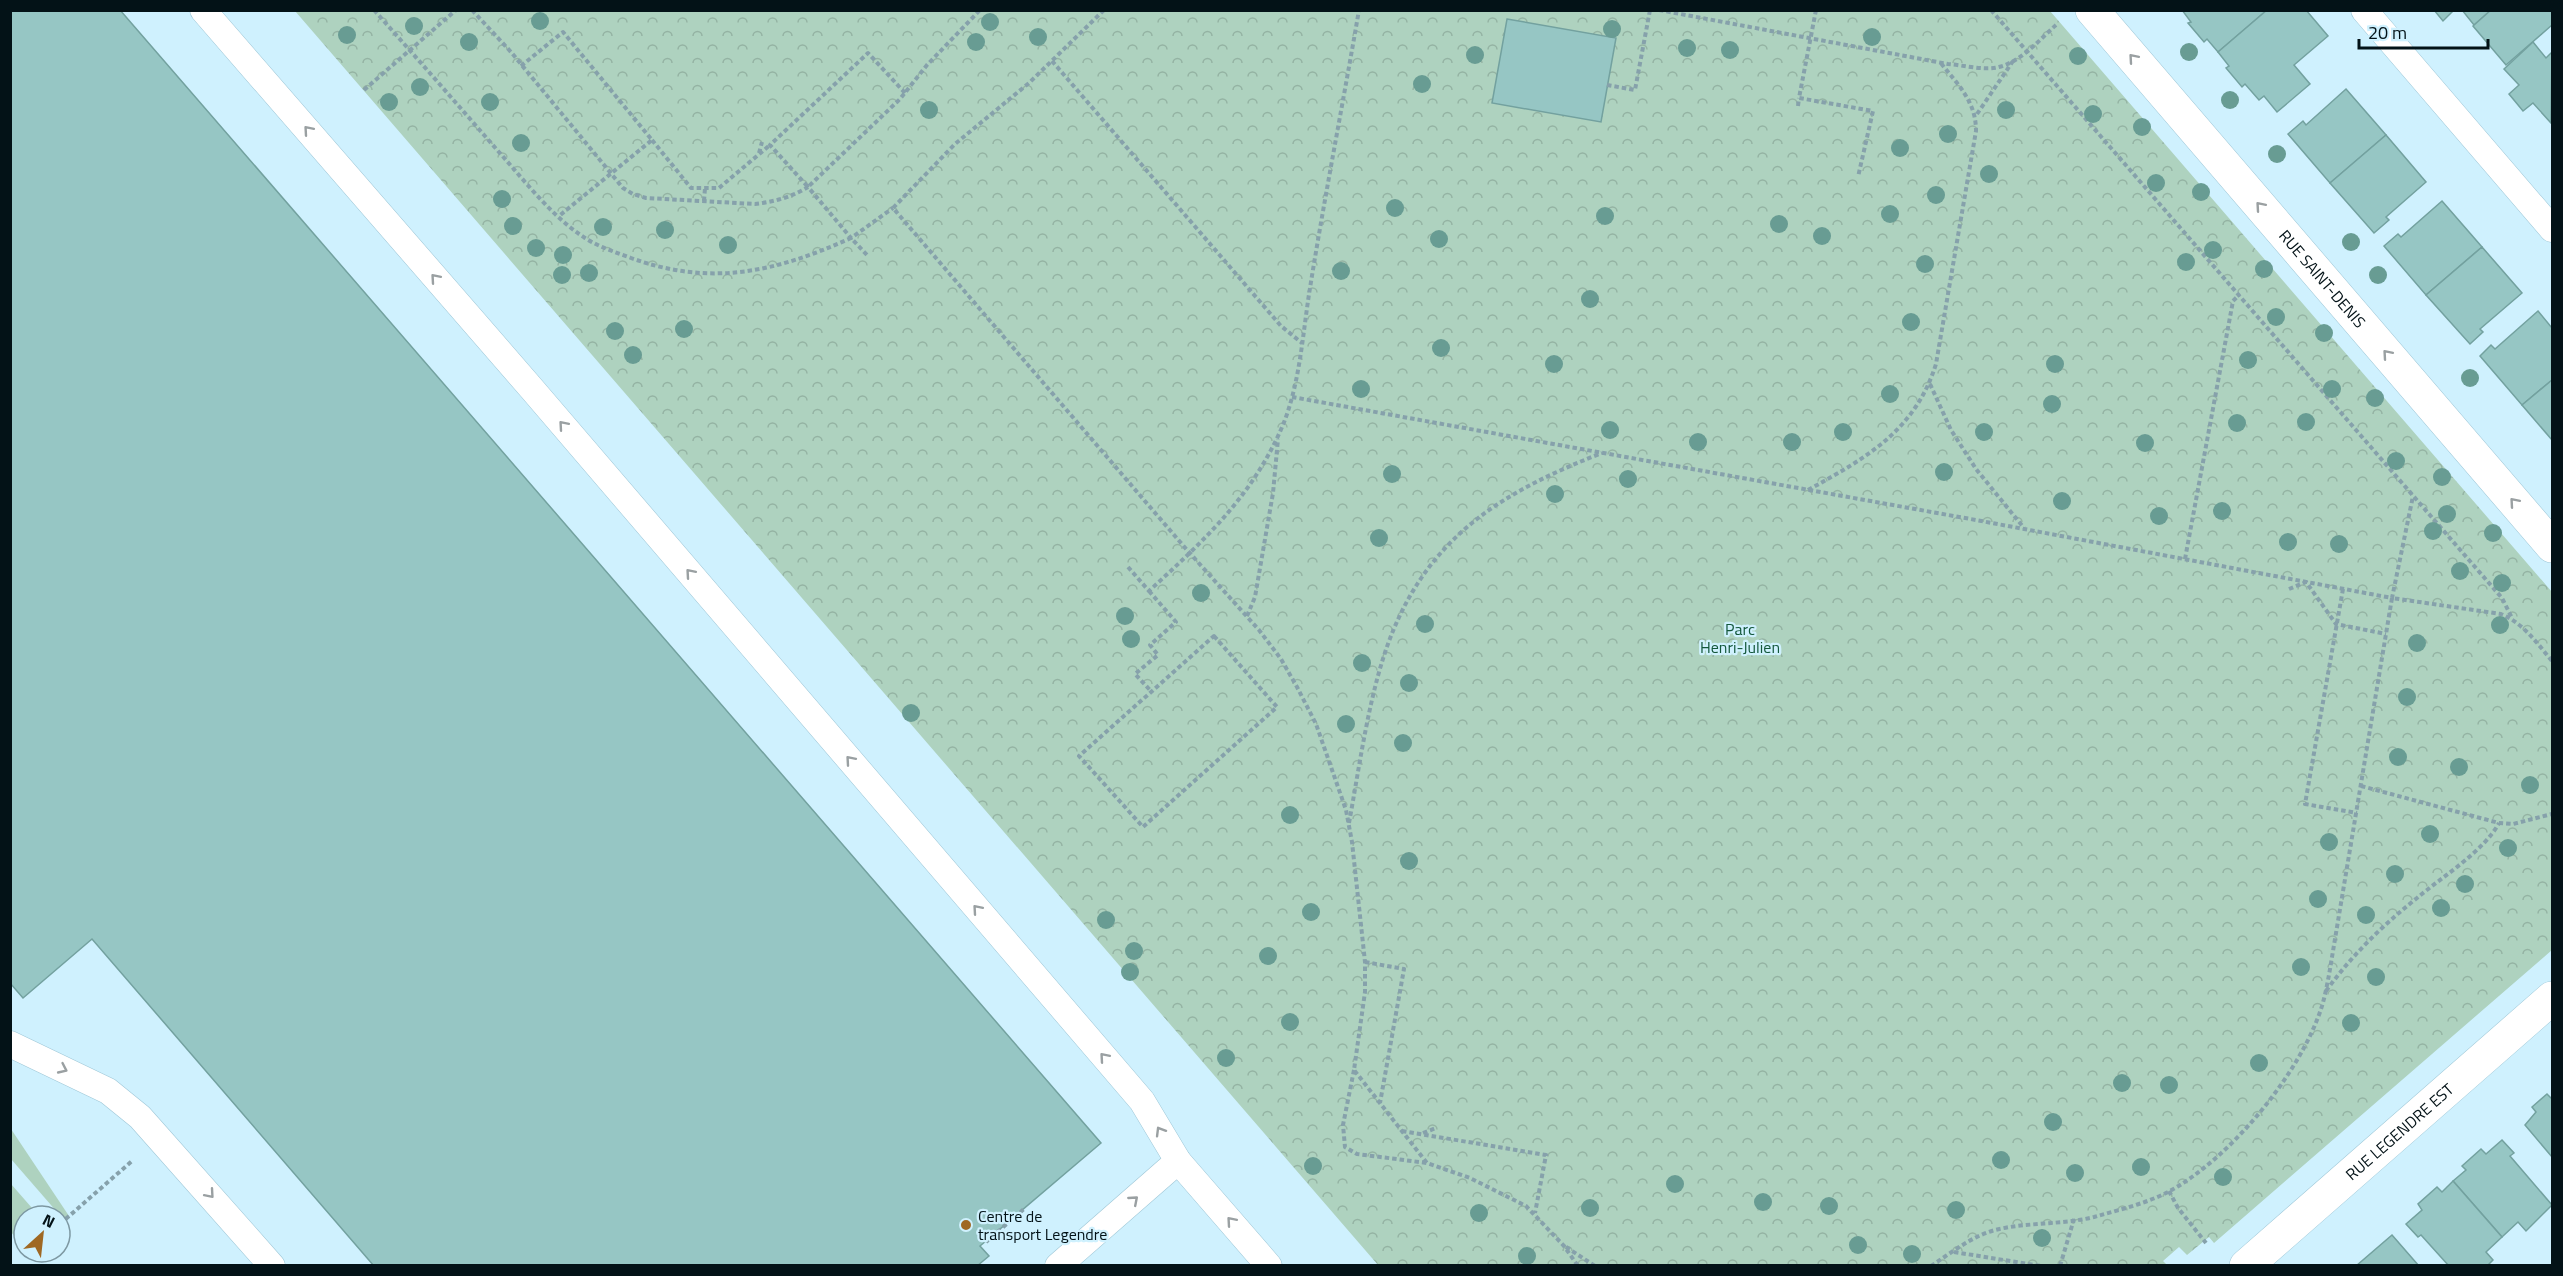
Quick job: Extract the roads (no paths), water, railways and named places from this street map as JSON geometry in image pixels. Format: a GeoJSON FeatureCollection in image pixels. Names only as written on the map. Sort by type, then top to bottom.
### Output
{"type":"FeatureCollection","features":[{"type":"Feature","properties":{"kind":"street","name":"RUE SAINT-DENIS"},"geometry":{"type":"LineString","coordinates":[[2092,10],[2553,546]]}},
{"type":"Feature","properties":{"kind":"street","name":"RUE LEGENDRE EST"},"geometry":{"type":"LineString","coordinates":[[2246,1266],[2553,998]]}},
{"type":"Feature","properties":{"kind":"lane"},"geometry":{"type":"LineString","coordinates":[[203,10],[1142,1101],[1178,1161],[1269,1266]]}},
{"type":"Feature","properties":{"kind":"lane"},"geometry":{"type":"LineString","coordinates":[[2364,10],[2553,229]]}},
{"type":"Feature","properties":{"kind":"lane"},"geometry":{"type":"LineString","coordinates":[[10,1044],[108,1091],[160,1137],[272,1266]]}},
{"type":"Feature","properties":{"kind":"lane"},"geometry":{"type":"LineString","coordinates":[[1058,1266],[1178,1161]]}},
{"type":"Feature","properties":{"kind":"place","name":"Centre de transport Legendre"},"geometry":{"type":"Point","coordinates":[966,1225]}},
{"type":"Feature","properties":{"kind":"park label","name":"Parc Henri-Julien"},"geometry":{"type":"Point","coordinates":[1740,638]}}]}
